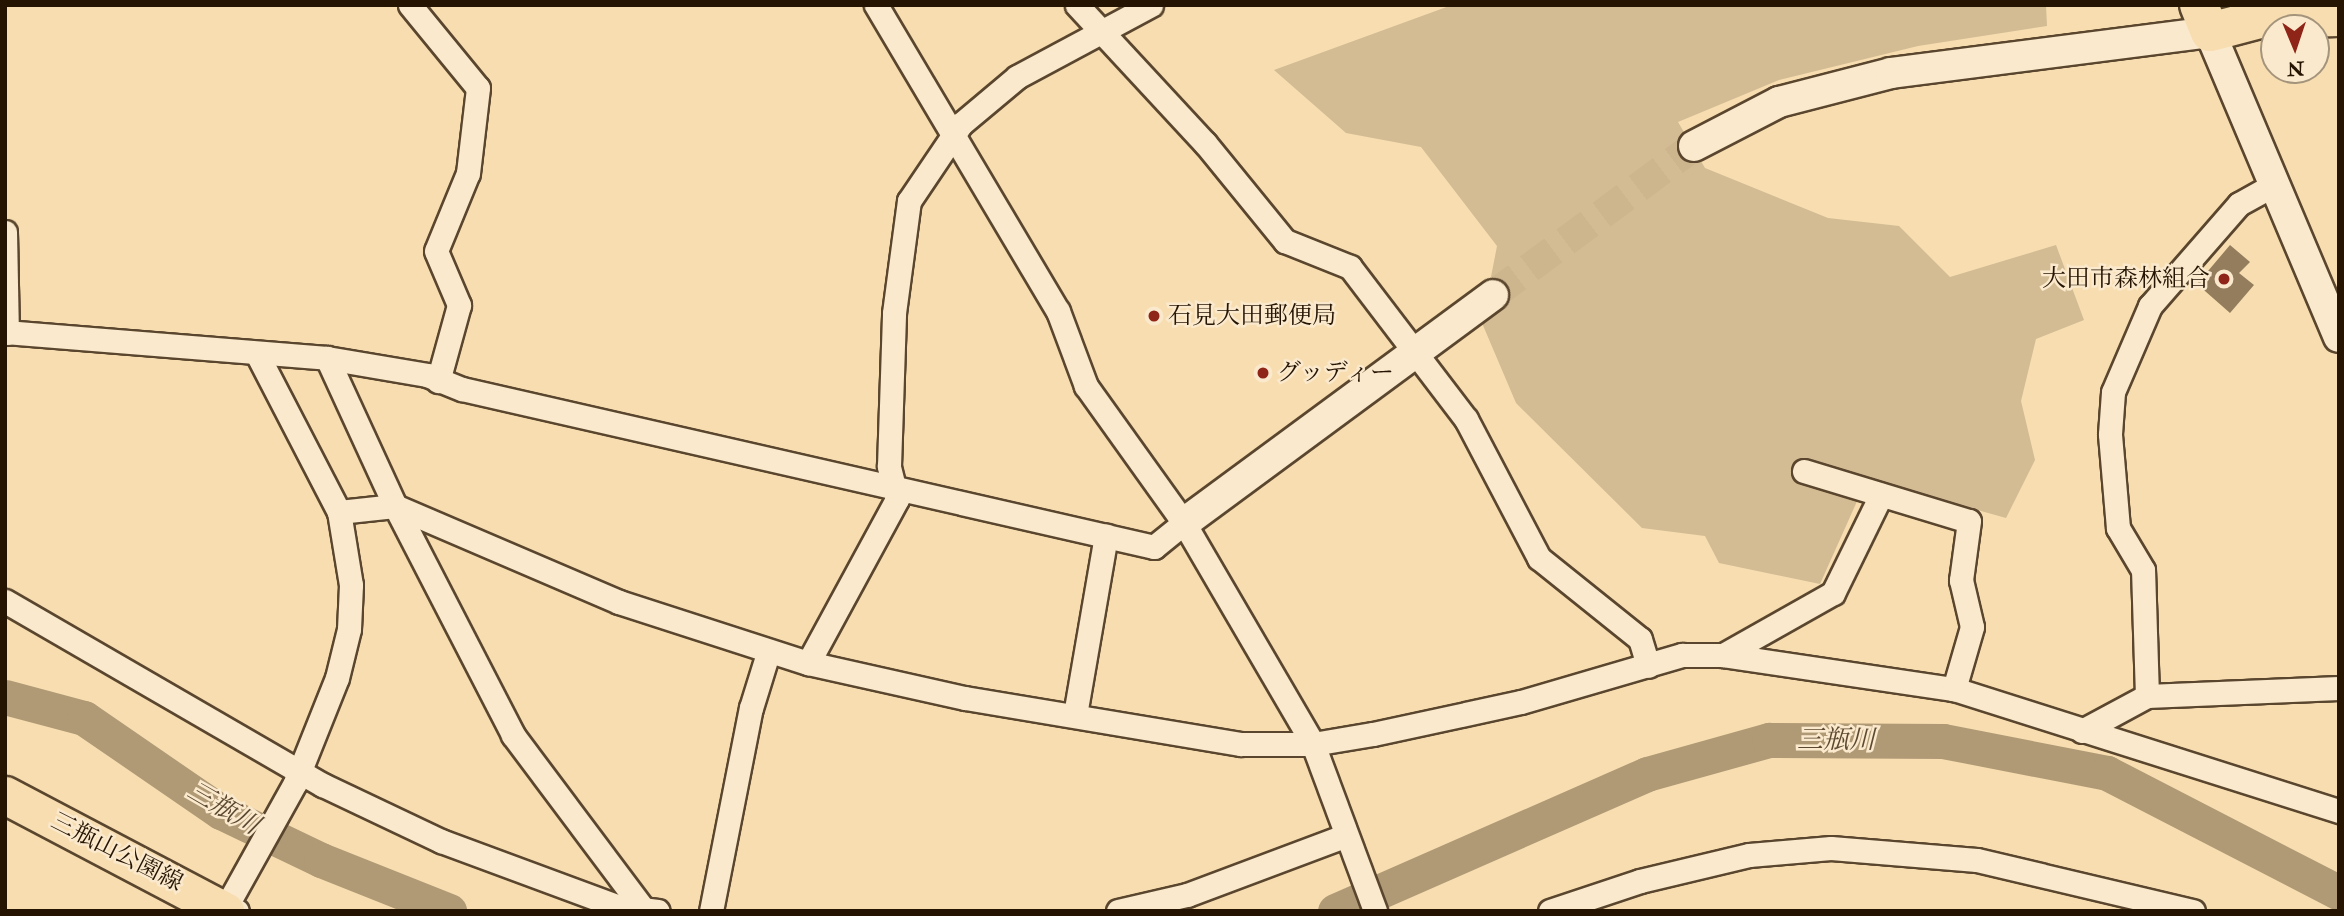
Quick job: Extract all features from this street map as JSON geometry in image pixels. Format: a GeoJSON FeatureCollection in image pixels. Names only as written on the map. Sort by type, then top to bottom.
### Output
{"type":"FeatureCollection","features":[{"type":"Feature","properties":{"kind":"highway"},"geometry":{"type":"LineString","coordinates":[[2204,18],[2339,17]]}},
{"type":"Feature","properties":{"kind":"main road","name":"三瓶山公園線"},"geometry":{"type":"LineString","coordinates":[[5,795],[231,905]]}},
{"type":"Feature","properties":{"kind":"street"},"geometry":{"type":"LineString","coordinates":[[410,5],[478,88],[468,173],[436,251],[458,305],[438,380]]}},
{"type":"Feature","properties":{"kind":"street"},"geometry":{"type":"LineString","coordinates":[[876,5],[1058,312],[1086,386],[1184,523],[1313,744],[1344,836],[1375,911]]}},
{"type":"Feature","properties":{"kind":"street"},"geometry":{"type":"LineString","coordinates":[[1077,5],[1205,143],[1285,241],[1350,267],[1416,348],[1466,419],[1539,558],[1640,639],[1648,666]]}},
{"type":"Feature","properties":{"kind":"street"},"geometry":{"type":"LineString","coordinates":[[808,663],[897,499],[892,483],[894,313],[909,201],[954,136],[1017,77],[1151,5]]}},
{"type":"Feature","properties":{"kind":"street"},"geometry":{"type":"LineString","coordinates":[[1694,146],[1779,102],[1891,73],[2204,18],[2339,337]]}},
{"type":"Feature","properties":{"kind":"street"},"geometry":{"type":"LineString","coordinates":[[2147,696],[2143,570],[2118,528],[2110,434],[2113,392],[2150,306],[2239,204],[2273,185]]}},
{"type":"Feature","properties":{"kind":"street"},"geometry":{"type":"LineString","coordinates":[[5,232],[6,332],[258,356],[327,358],[438,380],[892,483],[1154,547],[1416,348],[1493,295]]}},
{"type":"Feature","properties":{"kind":"street"},"geometry":{"type":"LineString","coordinates":[[231,905],[297,776],[337,678],[349,629],[351,585],[339,512],[258,356]]}},
{"type":"Feature","properties":{"kind":"street"},"geometry":{"type":"LineString","coordinates":[[327,358],[395,506],[513,735],[650,910]]}},
{"type":"Feature","properties":{"kind":"street"},"geometry":{"type":"LineString","coordinates":[[1804,471],[1969,521],[1961,580],[1972,627],[1954,689]]}},
{"type":"Feature","properties":{"kind":"street"},"geometry":{"type":"LineString","coordinates":[[1723,655],[1833,593],[1881,495]]}},
{"type":"Feature","properties":{"kind":"street"},"geometry":{"type":"LineString","coordinates":[[339,512],[395,506],[619,602],[768,653],[915,688],[1241,744],[1313,744],[1521,702],[1682,655],[1723,655],[1954,689],[2339,811]]}},
{"type":"Feature","properties":{"kind":"street"},"geometry":{"type":"LineString","coordinates":[[1075,715],[1106,536]]}},
{"type":"Feature","properties":{"kind":"street"},"geometry":{"type":"LineString","coordinates":[[5,601],[297,776],[441,841],[617,906],[650,910]]}},
{"type":"Feature","properties":{"kind":"street"},"geometry":{"type":"LineString","coordinates":[[711,911],[751,708],[768,653]]}},
{"type":"Feature","properties":{"kind":"street"},"geometry":{"type":"LineString","coordinates":[[2082,731],[2147,696],[2339,688]]}},
{"type":"Feature","properties":{"kind":"street"},"geometry":{"type":"LineString","coordinates":[[1118,911],[1187,895],[1344,836]]}},
{"type":"Feature","properties":{"kind":"street"},"geometry":{"type":"LineString","coordinates":[[1550,911],[1640,881],[1749,855],[1830,848],[1977,860],[2193,911]]}},
{"type":"Feature","properties":{"kind":"shaded area"},"geometry":{"type":"Polygon","coordinates":[[[1452,5],[2046,5],[2047,26],[1918,46],[1779,80],[1678,122],[1705,168],[1828,218],[1899,226],[1950,277],[2056,245],[2084,320],[2036,339],[2021,401],[2035,460],[2006,518],[1867,479],[1820,584],[1719,563],[1705,536],[1642,528],[1516,403],[1482,323],[1497,246],[1421,147],[1346,133],[1274,70],[1452,5]]]}},
{"type":"Feature","properties":{"kind":"building","name":"大田市森林組合"},"geometry":{"type":"Polygon","coordinates":[[[2230,245],[2250,262],[2239,273],[2254,285],[2230,313],[2197,284],[2230,245]]]}},
{"type":"Feature","properties":{"kind":"waterway","name":"三瓶川"},"geometry":{"type":"LineString","coordinates":[[5,697],[84,718],[221,812],[321,860],[449,911]]}},
{"type":"Feature","properties":{"kind":"waterway","name":"三瓶川"},"geometry":{"type":"LineString","coordinates":[[1335,911],[1647,774],[1769,740],[1943,741],[2107,773],[2339,893]]}},
{"type":"Feature","properties":{"kind":"tunnel"},"geometry":{"type":"LineString","coordinates":[[1493,295],[1694,146]]}},
{"type":"Feature","properties":{"kind":"place","name":"大田市森林組合"},"geometry":{"type":"Point","coordinates":[2224,279]}},
{"type":"Feature","properties":{"kind":"place","name":"石見大田郵便局"},"geometry":{"type":"Point","coordinates":[1154,316]}},
{"type":"Feature","properties":{"kind":"place","name":"グッディー"},"geometry":{"type":"Point","coordinates":[1263,373]}}]}
